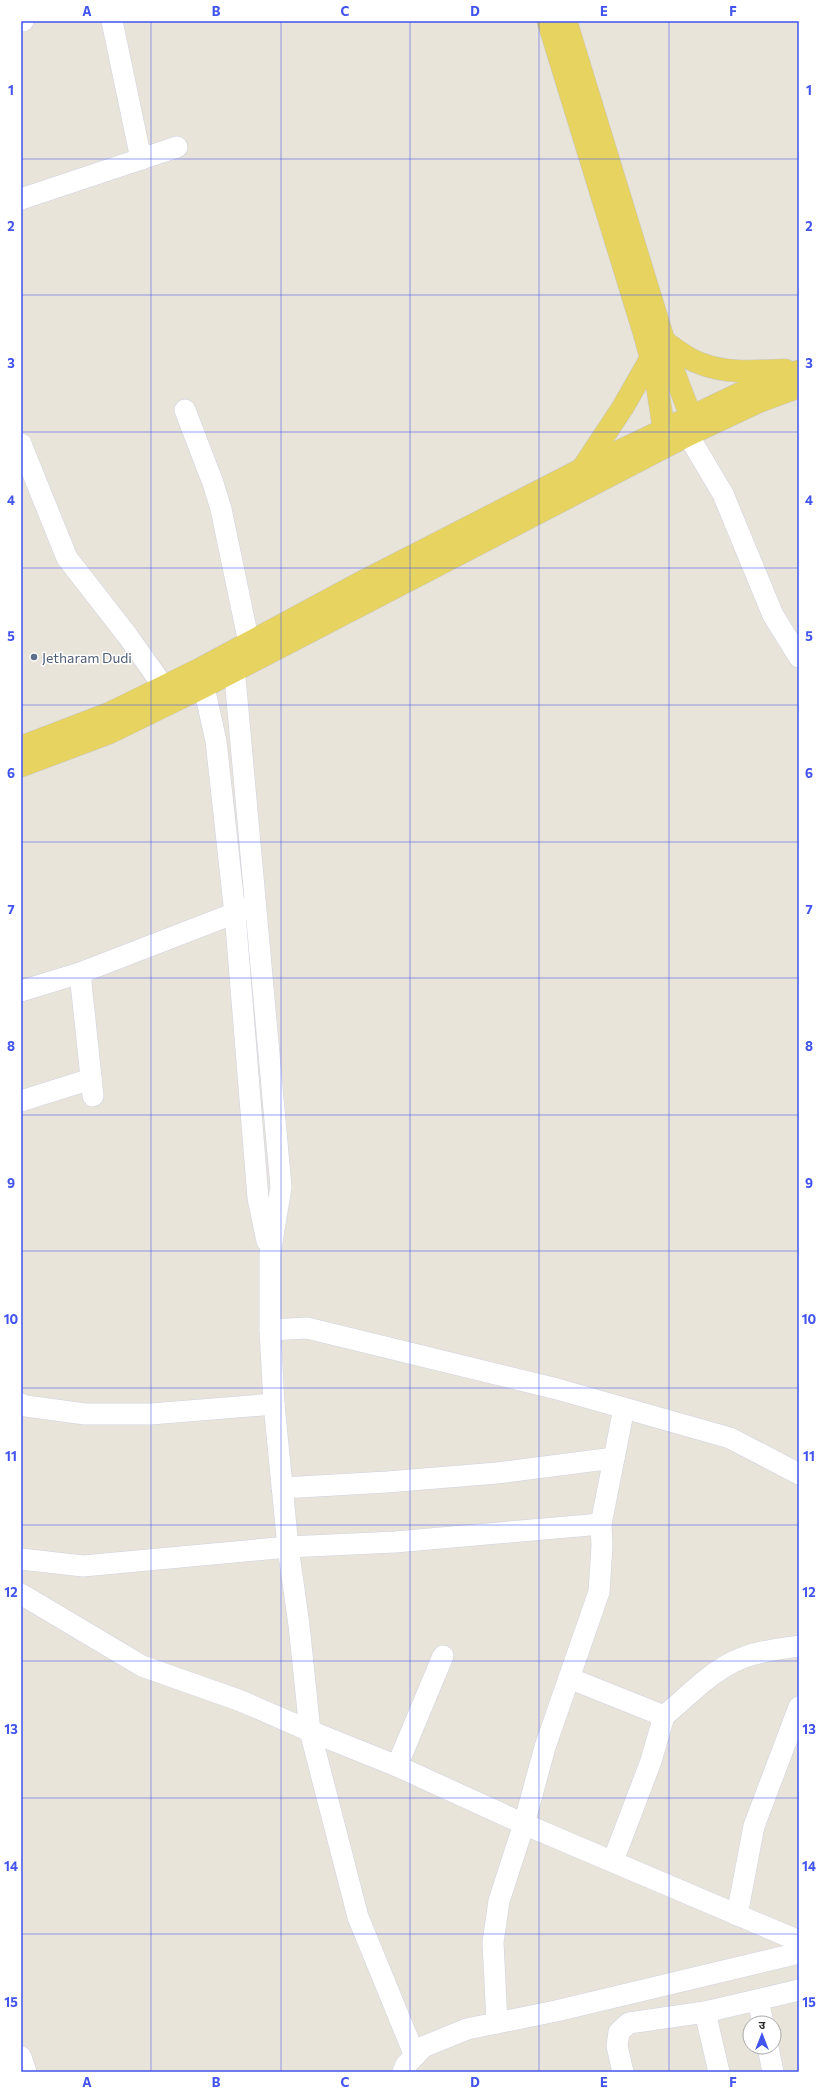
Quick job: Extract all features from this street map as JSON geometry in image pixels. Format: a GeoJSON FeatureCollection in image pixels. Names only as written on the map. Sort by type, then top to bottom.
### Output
{"type":"FeatureCollection","features":[{"type":"Feature","properties":{"kind":"main road"},"geometry":{"type":"LineString","coordinates":[[548,21],[651,358],[665,438]]}},
{"type":"Feature","properties":{"kind":"main road"},"geometry":{"type":"LineString","coordinates":[[566,21],[691,427]]}},
{"type":"Feature","properties":{"kind":"main road"},"geometry":{"type":"LineString","coordinates":[[665,342],[683,355],[702,364],[724,369],[799,370]]}},
{"type":"Feature","properties":{"kind":"main road"},"geometry":{"type":"LineString","coordinates":[[582,469],[623,407],[651,358]]}},
{"type":"Feature","properties":{"kind":"main road"},"geometry":{"type":"LineString","coordinates":[[691,427],[741,393],[799,370]]}},
{"type":"Feature","properties":{"kind":"main road"},"geometry":{"type":"LineString","coordinates":[[21,766],[109,733],[360,583],[582,469],[799,387]]}},
{"type":"Feature","properties":{"kind":"main road"},"geometry":{"type":"LineString","coordinates":[[239,655],[665,438]]}},
{"type":"Feature","properties":{"kind":"main road"},"geometry":{"type":"LineString","coordinates":[[21,747],[110,713],[164,687],[203,678]]}},
{"type":"Feature","properties":{"kind":"street"},"geometry":{"type":"LineString","coordinates":[[112,21],[141,159]]}},
{"type":"Feature","properties":{"kind":"street"},"geometry":{"type":"LineString","coordinates":[[21,199],[177,147]]}},
{"type":"Feature","properties":{"kind":"street"},"geometry":{"type":"LineString","coordinates":[[185,410],[213,483],[221,509],[239,655],[256,905],[281,1187],[270,1254],[270,1330],[274,1404],[288,1547],[300,1633],[310,1731],[358,1917],[403,2066],[423,2047],[467,2029],[556,2011],[799,1953]]}},
{"type":"Feature","properties":{"kind":"street"},"geometry":{"type":"LineString","coordinates":[[691,427],[723,494],[773,615],[799,656]]}},
{"type":"Feature","properties":{"kind":"street"},"geometry":{"type":"LineString","coordinates":[[21,444],[67,558],[127,635],[164,687]]}},
{"type":"Feature","properties":{"kind":"street"},"geometry":{"type":"LineString","coordinates":[[203,678],[216,741],[235,914],[258,1198],[270,1254]]}},
{"type":"Feature","properties":{"kind":"street"},"geometry":{"type":"LineString","coordinates":[[21,991],[80,973],[256,905]]}},
{"type":"Feature","properties":{"kind":"street"},"geometry":{"type":"LineString","coordinates":[[21,1101],[92,1088],[80,973]]}},
{"type":"Feature","properties":{"kind":"street"},"geometry":{"type":"LineString","coordinates":[[270,1330],[307,1328],[527,1381],[730,1438],[799,1474]]}},
{"type":"Feature","properties":{"kind":"street"},"geometry":{"type":"LineString","coordinates":[[21,1404],[26,1406],[85,1414],[151,1414],[274,1404]]}},
{"type":"Feature","properties":{"kind":"street"},"geometry":{"type":"LineString","coordinates":[[497,2023],[493,1942],[499,1901],[524,1824],[534,1782],[599,1592],[601,1551],[600,1524],[624,1408]]}},
{"type":"Feature","properties":{"kind":"street"},"geometry":{"type":"LineString","coordinates":[[282,1488],[387,1482],[497,1473],[614,1458]]}},
{"type":"Feature","properties":{"kind":"street"},"geometry":{"type":"LineString","coordinates":[[21,1559],[83,1566],[288,1547],[395,1542],[600,1524]]}},
{"type":"Feature","properties":{"kind":"street"},"geometry":{"type":"LineString","coordinates":[[21,1594],[142,1666],[241,1702],[397,1766],[524,1824],[799,1940]]}},
{"type":"Feature","properties":{"kind":"street"},"geometry":{"type":"LineString","coordinates":[[613,1861],[651,1761],[664,1716],[703,1682],[733,1662],[768,1650],[799,1646]]}},
{"type":"Feature","properties":{"kind":"street"},"geometry":{"type":"LineString","coordinates":[[397,1766],[443,1656]]}},
{"type":"Feature","properties":{"kind":"street"},"geometry":{"type":"LineString","coordinates":[[569,1678],[664,1716]]}},
{"type":"Feature","properties":{"kind":"street"},"geometry":{"type":"LineString","coordinates":[[737,1915],[754,1826],[799,1707]]}},
{"type":"Feature","properties":{"kind":"street"},"geometry":{"type":"LineString","coordinates":[[623,2072],[617,2046],[619,2032],[629,2023],[705,2012],[799,1990]]}},
{"type":"Feature","properties":{"kind":"street"},"geometry":{"type":"LineString","coordinates":[[758,2000],[761,2015]]}},
{"type":"Feature","properties":{"kind":"street"},"geometry":{"type":"LineString","coordinates":[[705,2012],[719,2072]]}},
{"type":"Feature","properties":{"kind":"street"},"geometry":{"type":"LineString","coordinates":[[770,2055],[773,2072]]}},
{"type":"Feature","properties":{"kind":"street"},"geometry":{"type":"LineString","coordinates":[[21,2057],[26,2072]]}},
{"type":"Feature","properties":{"kind":"place","name":"Jetharam Dudi"},"geometry":{"type":"Point","coordinates":[34,657]}}]}
